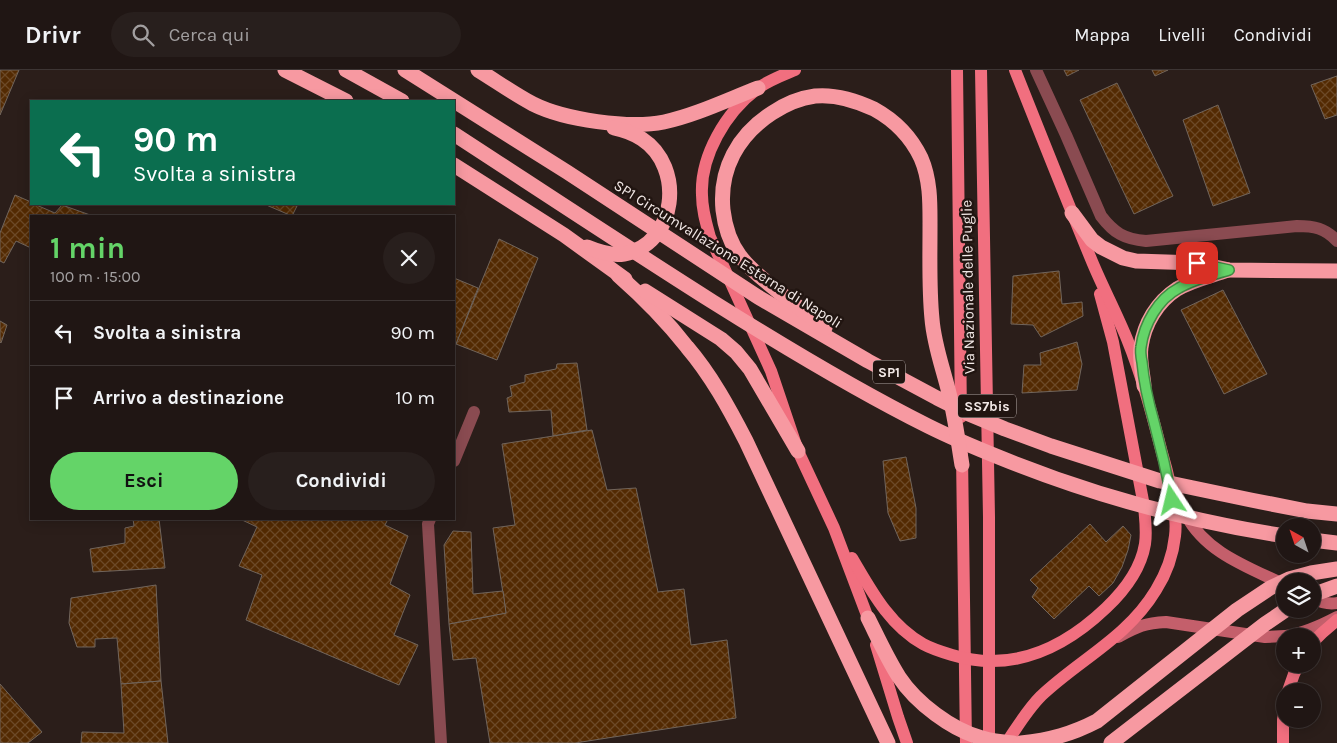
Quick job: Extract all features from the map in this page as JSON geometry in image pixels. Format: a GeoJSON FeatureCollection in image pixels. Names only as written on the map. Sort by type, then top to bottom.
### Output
{"type":"FeatureCollection","features":[{"type":"Feature","properties":{"kind":"highway"},"geometry":{"type":"LineString","coordinates":[[285,70],[344,100]]}},
{"type":"Feature","properties":{"kind":"highway"},"geometry":{"type":"LineString","coordinates":[[346,70],[400,100]]}},
{"type":"Feature","properties":{"kind":"highway","name":"SP1 Circumvallazione Esterna di Napoli"},"geometry":{"type":"LineString","coordinates":[[405,70],[453,100]]}},
{"type":"Feature","properties":{"kind":"highway"},"geometry":{"type":"LineString","coordinates":[[478,70],[533,104],[554,112],[627,131],[643,140],[663,162],[671,189],[669,204],[660,229],[652,240],[625,254],[613,255],[598,252],[564,235]]}},
{"type":"Feature","properties":{"kind":"highway"},"geometry":{"type":"LineString","coordinates":[[589,120],[624,124],[662,122],[682,117],[758,88]]}},
{"type":"Feature","properties":{"kind":"highway"},"geometry":{"type":"LineString","coordinates":[[868,361],[754,272],[739,256],[729,238],[724,222],[722,189],[730,159],[739,144],[750,130],[765,117],[781,107],[813,96],[846,98],[861,103],[892,120],[903,130],[912,143],[926,171],[930,206],[932,318],[935,342],[952,406],[962,465]]}},
{"type":"Feature","properties":{"kind":"highway","name":"SP1 Circumvallazione Esterna di Napoli"},"geometry":{"type":"LineString","coordinates":[[455,101],[758,297],[868,361],[969,414],[1051,446],[1160,481],[1307,511],[1337,514]]}},
{"type":"Feature","properties":{"kind":"highway","name":"SP1"},"geometry":{"type":"LineString","coordinates":[[455,135],[658,267],[788,348],[864,393],[929,427],[1021,466],[1130,503],[1242,529],[1276,535]]}},
{"type":"Feature","properties":{"kind":"highway"},"geometry":{"type":"LineString","coordinates":[[455,166],[564,235],[618,275],[721,339],[736,352],[750,369],[798,451]]}},
{"type":"Feature","properties":{"kind":"highway"},"geometry":{"type":"LineString","coordinates":[[1072,213],[1092,240],[1100,247],[1123,258],[1136,261],[1197,263],[1229,270],[1337,271]]}},
{"type":"Feature","properties":{"kind":"highway"},"geometry":{"type":"LineString","coordinates":[[1144,386],[1141,348],[1144,332],[1156,309],[1166,297],[1178,288],[1229,270]]}},
{"type":"Feature","properties":{"kind":"highway"},"geometry":{"type":"LineString","coordinates":[[618,275],[651,305],[688,348],[709,376],[728,407],[746,441],[888,743]]}},
{"type":"Feature","properties":{"kind":"highway"},"geometry":{"type":"LineString","coordinates":[[1321,541],[1337,543]]}},
{"type":"Feature","properties":{"kind":"highway"},"geometry":{"type":"LineString","coordinates":[[1021,743],[1062,736],[1080,730],[1097,720],[1237,610],[1270,588],[1289,579],[1337,569]]}},
{"type":"Feature","properties":{"kind":"highway"},"geometry":{"type":"LineString","coordinates":[[1321,593],[1337,586]]}},
{"type":"Feature","properties":{"kind":"highway"},"geometry":{"type":"LineString","coordinates":[[1116,739],[1276,617]]}},
{"type":"Feature","properties":{"kind":"highway"},"geometry":{"type":"LineString","coordinates":[[868,618],[900,678],[927,708],[961,730],[980,738],[1013,743]]}},
{"type":"Feature","properties":{"kind":"main road"},"geometry":{"type":"LineString","coordinates":[[795,70],[758,88],[740,104],[718,134],[703,176],[704,218],[710,236],[771,371],[798,451],[834,528],[868,618],[907,743]]}},
{"type":"Feature","properties":{"kind":"main road","name":"Via Nazionale delle Puglie"},"geometry":{"type":"LineString","coordinates":[[957,70],[966,743]]}},
{"type":"Feature","properties":{"kind":"main road","name":"Via Nazionale delle Puglie"},"geometry":{"type":"LineString","coordinates":[[981,70],[989,498],[989,743]]}},
{"type":"Feature","properties":{"kind":"main road"},"geometry":{"type":"LineString","coordinates":[[1008,743],[1026,713],[1040,697],[1111,641],[1149,601],[1161,580],[1172,553],[1175,535],[1175,516],[1166,468],[1144,386],[1127,339],[1072,213],[1015,70]]}},
{"type":"Feature","properties":{"kind":"main road"},"geometry":{"type":"LineString","coordinates":[[834,528],[877,600],[891,618],[923,643],[939,651],[960,657],[977,661],[994,661],[1014,660],[1033,655],[1064,641],[1096,618],[1111,604],[1123,589],[1141,558],[1145,544],[1146,526],[1144,506],[1112,342],[1092,261]]}},
{"type":"Feature","properties":{"kind":"main road"},"geometry":{"type":"LineString","coordinates":[[1321,634],[1337,618]]}},
{"type":"Feature","properties":{"kind":"main road"},"geometry":{"type":"LineString","coordinates":[[1283,728],[1283,743]]}},
{"type":"Feature","properties":{"kind":"street"},"geometry":{"type":"LineString","coordinates":[[1036,70],[1101,216],[1115,232],[1123,237],[1146,241],[1311,226],[1324,230],[1337,241]]}},
{"type":"Feature","properties":{"kind":"street"},"geometry":{"type":"LineString","coordinates":[[455,459],[474,412]]}},
{"type":"Feature","properties":{"kind":"street"},"geometry":{"type":"LineString","coordinates":[[1166,468],[1185,514],[1208,544],[1221,553],[1276,580]]}},
{"type":"Feature","properties":{"kind":"street"},"geometry":{"type":"LineString","coordinates":[[430,520],[428,524],[441,743]]}},
{"type":"Feature","properties":{"kind":"street"},"geometry":{"type":"LineString","coordinates":[[1321,602],[1337,603]]}},
{"type":"Feature","properties":{"kind":"street"},"geometry":{"type":"LineString","coordinates":[[1315,628],[1337,618]]}},
{"type":"Feature","properties":{"kind":"street"},"geometry":{"type":"LineString","coordinates":[[1111,641],[1150,623],[1166,622],[1265,637],[1276,636]]}},
{"type":"Feature","properties":{"kind":"building"},"geometry":{"type":"Polygon","coordinates":[[[0,70],[19,70],[0,115],[0,70]]]}},
{"type":"Feature","properties":{"kind":"building"},"geometry":{"type":"Polygon","coordinates":[[[1064,70],[1079,70],[1067,76],[1064,70]]]}},
{"type":"Feature","properties":{"kind":"building"},"geometry":{"type":"Polygon","coordinates":[[[1152,70],[1168,70],[1155,76],[1152,70]]]}},
{"type":"Feature","properties":{"kind":"building"},"geometry":{"type":"Polygon","coordinates":[[[1337,76],[1337,115],[1325,119],[1311,85],[1337,76]]]}},
{"type":"Feature","properties":{"kind":"building"},"geometry":{"type":"Polygon","coordinates":[[[1117,83],[1173,196],[1134,214],[1080,100],[1117,83]]]}},
{"type":"Feature","properties":{"kind":"building"},"geometry":{"type":"Polygon","coordinates":[[[1218,105],[1250,193],[1213,206],[1183,120],[1218,105]]]}},
{"type":"Feature","properties":{"kind":"building"},"geometry":{"type":"Polygon","coordinates":[[[15,195],[30,202],[30,205],[36,205],[55,213],[62,205],[90,215],[30,215],[30,248],[16,241],[4,263],[0,261],[0,233],[15,195]]]}},
{"type":"Feature","properties":{"kind":"building"},"geometry":{"type":"Polygon","coordinates":[[[266,205],[298,205],[292,215],[266,205]]]}},
{"type":"Feature","properties":{"kind":"building"},"geometry":{"type":"Polygon","coordinates":[[[499,239],[538,258],[497,360],[456,344],[499,239]]]}},
{"type":"Feature","properties":{"kind":"building"},"geometry":{"type":"Polygon","coordinates":[[[1059,271],[1062,304],[1082,302],[1083,316],[1041,337],[1033,325],[1011,324],[1013,276],[1059,271]]]}},
{"type":"Feature","properties":{"kind":"building"},"geometry":{"type":"Polygon","coordinates":[[[455,278],[478,288],[455,344],[455,278]]]}},
{"type":"Feature","properties":{"kind":"building"},"geometry":{"type":"Polygon","coordinates":[[[1223,290],[1267,374],[1224,394],[1181,310],[1223,290]]]}},
{"type":"Feature","properties":{"kind":"building"},"geometry":{"type":"Polygon","coordinates":[[[0,321],[7,325],[1,343],[0,342],[0,321]]]}},
{"type":"Feature","properties":{"kind":"building"},"geometry":{"type":"Polygon","coordinates":[[[1077,342],[1082,364],[1077,390],[1022,393],[1024,365],[1041,365],[1040,353],[1077,342]]]}},
{"type":"Feature","properties":{"kind":"building"},"geometry":{"type":"Polygon","coordinates":[[[577,363],[587,430],[553,436],[551,410],[509,412],[507,398],[512,396],[510,386],[525,382],[525,375],[556,369],[557,364],[577,363]]]}},
{"type":"Feature","properties":{"kind":"building"},"geometry":{"type":"Polygon","coordinates":[[[592,430],[607,490],[636,488],[658,592],[684,589],[691,645],[727,640],[736,718],[575,743],[490,743],[476,658],[453,660],[449,624],[506,613],[493,528],[515,525],[502,444],[592,430]]]}},
{"type":"Feature","properties":{"kind":"building"},"geometry":{"type":"Polygon","coordinates":[[[906,457],[916,508],[916,538],[900,541],[888,513],[883,461],[906,457]]]}},
{"type":"Feature","properties":{"kind":"building"},"geometry":{"type":"Polygon","coordinates":[[[133,520],[159,520],[165,568],[93,572],[90,549],[125,543],[125,528],[134,526],[133,520]]]}},
{"type":"Feature","properties":{"kind":"building"},"geometry":{"type":"Polygon","coordinates":[[[242,520],[388,520],[385,525],[408,536],[390,584],[410,595],[394,635],[418,645],[399,685],[246,620],[262,575],[239,566],[257,527],[242,520]]]}},
{"type":"Feature","properties":{"kind":"building"},"geometry":{"type":"Polygon","coordinates":[[[1090,524],[1106,542],[1123,526],[1131,535],[1122,567],[1113,583],[1099,596],[1089,586],[1054,619],[1032,597],[1038,588],[1030,580],[1090,524]]]}},
{"type":"Feature","properties":{"kind":"building"},"geometry":{"type":"Polygon","coordinates":[[[453,531],[471,532],[473,594],[503,591],[506,613],[449,624],[444,545],[453,531]]]}},
{"type":"Feature","properties":{"kind":"building"},"geometry":{"type":"Polygon","coordinates":[[[156,585],[161,681],[121,684],[117,638],[95,639],[95,647],[77,647],[69,623],[71,598],[156,585]]]}},
{"type":"Feature","properties":{"kind":"building"},"geometry":{"type":"Polygon","coordinates":[[[161,681],[168,743],[81,743],[82,732],[124,733],[121,684],[161,681]]]}},
{"type":"Feature","properties":{"kind":"building"},"geometry":{"type":"Polygon","coordinates":[[[0,684],[42,732],[28,743],[0,743],[0,684]]]}},
{"type":"Feature","properties":{"kind":"route"},"geometry":{"type":"LineString","coordinates":[[1172,500],[1166,468],[1144,386],[1141,348],[1144,332],[1150,318],[1166,297],[1178,288],[1191,282],[1229,270],[1197,263]]}}]}
